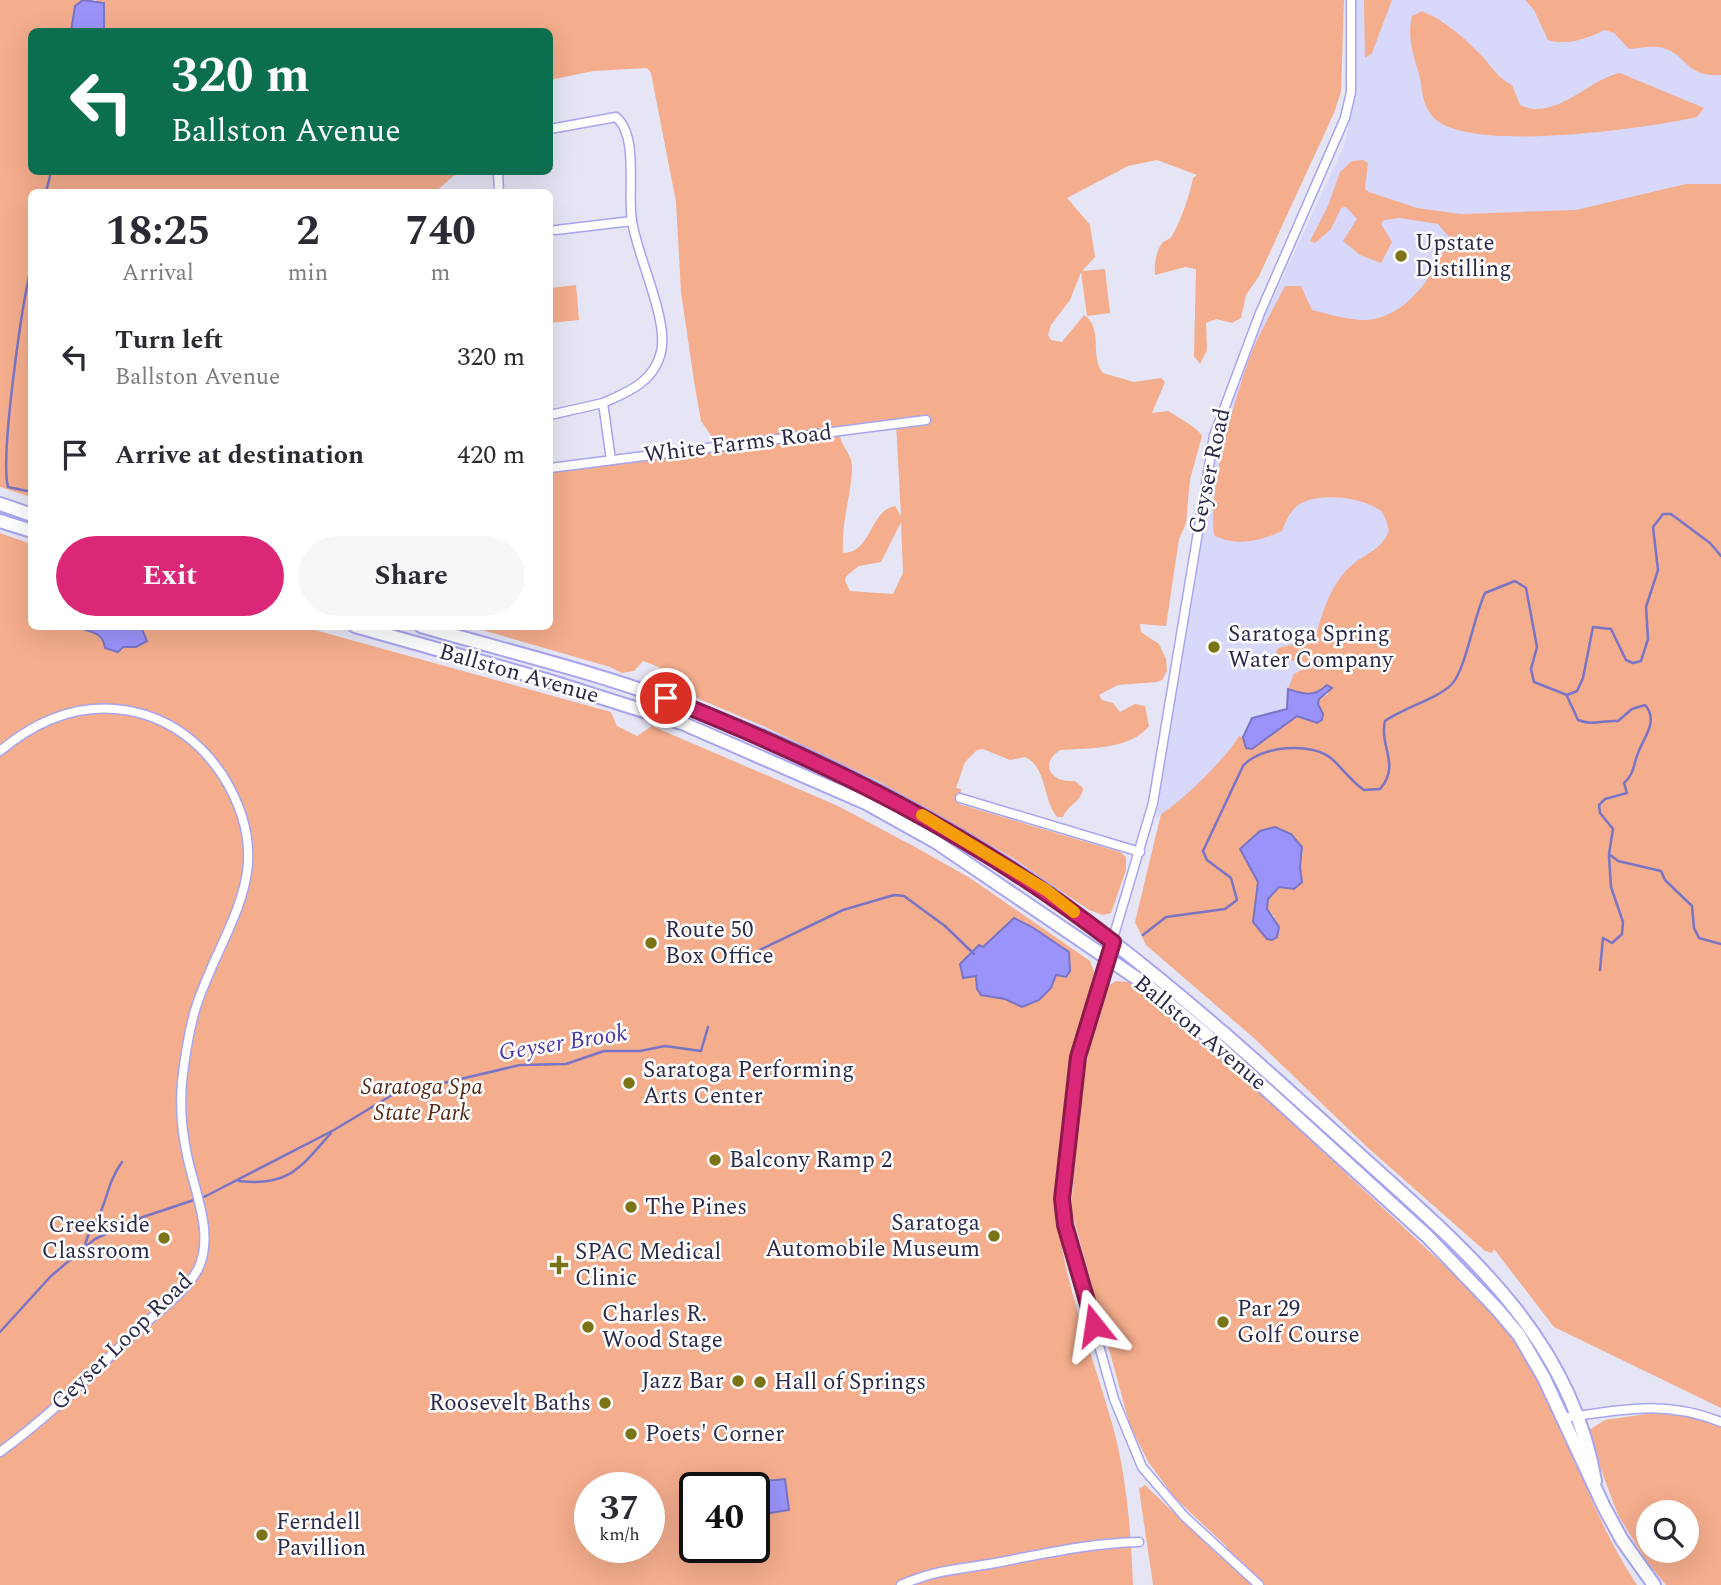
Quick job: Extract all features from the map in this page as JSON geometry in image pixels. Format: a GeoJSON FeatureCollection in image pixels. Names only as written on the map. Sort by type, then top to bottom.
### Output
{"type":"FeatureCollection","features":[{"type":"Feature","properties":{"kind":"highway"},"geometry":{"type":"LineString","coordinates":[[0,504],[28,514]]}},
{"type":"Feature","properties":{"kind":"highway"},"geometry":{"type":"LineString","coordinates":[[0,521],[28,530]]}},
{"type":"Feature","properties":{"kind":"highway","name":"Ballston Avenue"},"geometry":{"type":"LineString","coordinates":[[369,630],[634,707],[785,766],[866,803],[936,842],[1107,957],[1202,1031],[1476,1283],[1518,1335],[1570,1417]]}},
{"type":"Feature","properties":{"kind":"highway","name":"Ballston Avenue"},"geometry":{"type":"LineString","coordinates":[[435,630],[666,698],[827,766],[921,815],[1046,890],[1113,942],[1257,1061],[1492,1279],[1543,1344],[1596,1489],[1622,1540],[1654,1585]]}},
{"type":"Feature","properties":{"kind":"street","name":"Geyser Road"},"geometry":{"type":"LineString","coordinates":[[1259,1585],[1184,1516],[1142,1467],[1114,1399],[1065,1225],[1062,1199],[1069,1116],[1078,1057],[1153,803],[1214,436],[1260,313],[1345,118],[1351,92],[1352,0]]}},
{"type":"Feature","properties":{"kind":"street"},"geometry":{"type":"LineString","coordinates":[[553,128],[610,117],[616,117],[624,123],[630,162],[632,221],[661,326],[661,355],[643,383],[603,402],[553,414]]}},
{"type":"Feature","properties":{"kind":"street"},"geometry":{"type":"LineString","coordinates":[[556,230],[632,221]]}},
{"type":"Feature","properties":{"kind":"street"},"geometry":{"type":"LineString","coordinates":[[603,402],[611,460]]}},
{"type":"Feature","properties":{"kind":"street","name":"White Farms Road"},"geometry":{"type":"LineString","coordinates":[[553,468],[926,420]]}},
{"type":"Feature","properties":{"kind":"street","name":"Geyser Loop Road"},"geometry":{"type":"LineString","coordinates":[[0,751],[43,722],[67,712],[116,707],[157,718],[194,740],[211,758],[236,797],[245,819],[249,868],[240,907],[197,1005],[182,1083],[187,1153],[204,1249],[198,1269],[175,1294],[94,1364],[28,1431],[0,1452]]}},
{"type":"Feature","properties":{"kind":"street"},"geometry":{"type":"LineString","coordinates":[[960,798],[1140,852]]}},
{"type":"Feature","properties":{"kind":"street"},"geometry":{"type":"LineString","coordinates":[[169,1286],[175,1294]]}},
{"type":"Feature","properties":{"kind":"street"},"geometry":{"type":"LineString","coordinates":[[1570,1417],[1651,1406],[1675,1408],[1721,1422]]}},
{"type":"Feature","properties":{"kind":"street"},"geometry":{"type":"LineString","coordinates":[[901,1585],[942,1569],[991,1564],[1076,1547],[1139,1542]]}},
{"type":"Feature","properties":{"kind":"shaded area"},"geometry":{"type":"Polygon","coordinates":[[[83,0],[104,3],[104,28],[71,28],[75,6],[83,0]]]}},
{"type":"Feature","properties":{"kind":"shaded area"},"geometry":{"type":"Polygon","coordinates":[[[1356,0],[1721,0],[1721,430],[1359,638],[1181,811],[1156,817],[1223,419],[1235,380],[1345,144],[1357,83],[1356,0]]]}},
{"type":"Feature","properties":{"kind":"shaded area"},"geometry":{"type":"Polygon","coordinates":[[[86,630],[142,630],[147,641],[136,647],[123,647],[118,652],[105,648],[102,638],[86,630]]]}},
{"type":"Feature","properties":{"kind":"shaded area"},"geometry":{"type":"Polygon","coordinates":[[[1327,685],[1332,688],[1319,699],[1318,704],[1323,714],[1322,720],[1317,723],[1297,716],[1252,749],[1246,748],[1243,737],[1252,718],[1287,709],[1288,689],[1313,693],[1327,685]]]}},
{"type":"Feature","properties":{"kind":"shaded area"},"geometry":{"type":"Polygon","coordinates":[[[1275,827],[1291,834],[1302,847],[1302,882],[1294,889],[1279,887],[1268,899],[1267,909],[1279,927],[1277,937],[1272,940],[1267,939],[1253,922],[1258,882],[1240,849],[1260,831],[1275,827]]]}},
{"type":"Feature","properties":{"kind":"shaded area"},"geometry":{"type":"Polygon","coordinates":[[[1014,918],[1069,952],[1070,971],[1066,977],[1056,975],[1051,988],[1039,1000],[1022,1007],[1005,999],[981,995],[977,989],[976,976],[963,978],[960,964],[979,945],[983,947],[1014,918]]]}},
{"type":"Feature","properties":{"kind":"shaded area"},"geometry":{"type":"Polygon","coordinates":[[[785,1479],[789,1510],[770,1513],[770,1480],[785,1479]]]}},
{"type":"Feature","properties":{"kind":"green space"},"geometry":{"type":"Polygon","coordinates":[[[0,0],[83,0],[75,7],[72,28],[28,28],[28,175],[455,175],[438,189],[28,189],[28,496],[0,487],[0,0]]]}},
{"type":"Feature","properties":{"kind":"green space"},"geometry":{"type":"Polygon","coordinates":[[[96,0],[1344,0],[1341,92],[1334,113],[1259,276],[1246,295],[1241,318],[1232,323],[1216,319],[1206,323],[1207,350],[1200,364],[1194,356],[1196,269],[1185,267],[1155,275],[1159,249],[1175,230],[1193,178],[1197,175],[1157,160],[1128,166],[1067,198],[1090,225],[1095,257],[1082,271],[1105,269],[1110,313],[1087,316],[1081,272],[1070,300],[1051,325],[1048,335],[1051,340],[1062,342],[1084,315],[1093,327],[1097,359],[1103,373],[1134,382],[1161,378],[1165,382],[1152,413],[1168,411],[1192,426],[1202,436],[1190,479],[1186,523],[1179,539],[1166,626],[1140,624],[1141,632],[1159,644],[1166,659],[1167,671],[1162,680],[1157,682],[1118,685],[1099,695],[1102,700],[1113,703],[1120,712],[1135,704],[1145,706],[1149,726],[1141,734],[1120,744],[1060,750],[1053,756],[1049,767],[1054,776],[1075,781],[1083,788],[1080,797],[1063,817],[1057,817],[1037,768],[1025,757],[1010,760],[983,749],[977,750],[965,762],[956,788],[961,789],[959,804],[1120,852],[1126,857],[1126,870],[1111,913],[1103,915],[1089,910],[1013,858],[880,782],[763,726],[692,696],[667,689],[660,680],[659,667],[643,661],[634,671],[622,673],[610,667],[482,630],[553,630],[553,471],[704,451],[717,444],[701,421],[681,292],[676,202],[651,73],[647,68],[593,71],[553,79],[553,28],[103,28],[96,0]],[[875,421],[840,429],[840,439],[852,465],[843,553],[860,546],[886,509],[895,506],[901,516],[896,422],[875,421]],[[901,522],[881,562],[859,566],[846,576],[845,581],[850,591],[893,594],[903,573],[901,522]]]}},
{"type":"Feature","properties":{"kind":"green space"},"geometry":{"type":"Polygon","coordinates":[[[1364,0],[1392,0],[1372,53],[1365,58],[1364,0]]]}},
{"type":"Feature","properties":{"kind":"green space"},"geometry":{"type":"Polygon","coordinates":[[[1525,0],[1721,0],[1721,75],[1700,73],[1663,48],[1629,49],[1614,33],[1604,30],[1576,41],[1548,40],[1534,10],[1525,0]]]}},
{"type":"Feature","properties":{"kind":"green space"},"geometry":{"type":"Polygon","coordinates":[[[1422,11],[1445,24],[1474,48],[1498,75],[1512,85],[1520,105],[1533,109],[1559,104],[1620,73],[1704,108],[1697,117],[1602,132],[1520,136],[1483,135],[1453,129],[1434,118],[1423,97],[1410,31],[1412,16],[1422,11]]]}},
{"type":"Feature","properties":{"kind":"green space"},"geometry":{"type":"Polygon","coordinates":[[[1363,160],[1368,163],[1365,189],[1369,192],[1417,208],[1461,214],[1576,210],[1686,184],[1721,184],[1721,1408],[1554,1327],[1494,1249],[1492,1253],[1485,1251],[1367,1147],[1255,1039],[1146,945],[1135,922],[1161,814],[1204,778],[1239,736],[1243,737],[1246,748],[1297,715],[1317,722],[1323,714],[1318,705],[1319,699],[1328,694],[1327,685],[1313,693],[1288,689],[1294,674],[1309,666],[1306,662],[1285,660],[1276,653],[1278,648],[1315,639],[1324,609],[1345,571],[1378,547],[1389,531],[1383,513],[1373,506],[1352,499],[1329,497],[1300,504],[1291,513],[1282,531],[1265,538],[1239,542],[1214,535],[1213,516],[1218,471],[1229,423],[1253,350],[1285,286],[1301,286],[1312,310],[1362,320],[1377,318],[1392,313],[1417,293],[1444,251],[1449,237],[1438,224],[1400,218],[1384,220],[1381,224],[1392,242],[1381,263],[1360,255],[1343,241],[1357,219],[1346,207],[1341,208],[1331,229],[1315,243],[1310,241],[1328,206],[1340,172],[1352,161],[1363,160]],[[1303,852],[1254,873],[1258,882],[1253,922],[1261,930],[1275,917],[1267,909],[1268,899],[1300,867],[1303,852]]]}},
{"type":"Feature","properties":{"kind":"green space"},"geometry":{"type":"Polygon","coordinates":[[[576,285],[579,320],[553,323],[553,288],[576,285]]]}},
{"type":"Feature","properties":{"kind":"green space","name":"Saratoga Spa State Park"},"geometry":{"type":"Polygon","coordinates":[[[0,533],[28,543],[28,630],[315,630],[611,712],[617,726],[637,736],[652,726],[838,806],[970,878],[1090,961],[1094,972],[1063,1115],[1057,1202],[1070,1285],[1113,1427],[1122,1466],[1133,1585],[0,1585],[0,533]]]}},
{"type":"Feature","properties":{"kind":"green space"},"geometry":{"type":"Polygon","coordinates":[[[1116,981],[1129,982],[1260,1093],[1477,1296],[1531,1367],[1608,1535],[1637,1585],[1153,1585],[1139,1489],[1145,1485],[1220,1557],[1227,1547],[1175,1498],[1149,1463],[1130,1426],[1071,1209],[1081,1084],[1105,988],[1116,981]]]}},
{"type":"Feature","properties":{"kind":"green space"},"geometry":{"type":"Polygon","coordinates":[[[1653,1413],[1698,1417],[1721,1423],[1721,1585],[1666,1585],[1648,1563],[1699,1563],[1699,1500],[1636,1500],[1636,1544],[1618,1515],[1588,1435],[1589,1430],[1605,1420],[1653,1413]]]}},
{"type":"Feature","properties":{"kind":"waterway"},"geometry":{"type":"LineString","coordinates":[[47,189],[50,175]]}},
{"type":"Feature","properties":{"kind":"waterway"},"geometry":{"type":"LineString","coordinates":[[28,285],[13,378],[6,470],[8,487],[28,491]]}},
{"type":"Feature","properties":{"kind":"waterway","name":"Geyser Brook"},"geometry":{"type":"LineString","coordinates":[[1143,935],[1166,917],[1225,909],[1237,900],[1231,878],[1207,860],[1203,851],[1243,766],[1251,759],[1286,748],[1312,750],[1332,759],[1364,790],[1380,789],[1389,772],[1385,721],[1439,694],[1452,684],[1462,666],[1485,593],[1515,581],[1526,588],[1537,647],[1531,669],[1534,682],[1567,695],[1577,691],[1583,678],[1593,627],[1611,629],[1626,660],[1633,663],[1641,661],[1648,639],[1646,607],[1658,570],[1653,527],[1663,514],[1671,514],[1710,543],[1721,556]]}},
{"type":"Feature","properties":{"kind":"waterway"},"geometry":{"type":"LineString","coordinates":[[1567,696],[1578,720],[1583,722],[1618,721],[1632,709],[1645,705],[1649,711],[1649,729],[1632,772],[1624,783],[1627,793],[1605,799],[1599,805],[1600,813],[1613,829],[1609,854],[1618,861],[1661,871],[1665,880],[1692,906],[1694,928],[1699,938],[1721,944]]}},
{"type":"Feature","properties":{"kind":"waterway"},"geometry":{"type":"LineString","coordinates":[[1600,970],[1603,938],[1612,943],[1622,934],[1623,922],[1611,887],[1609,856]]}},
{"type":"Feature","properties":{"kind":"waterway","name":"Geyser Brook"},"geometry":{"type":"LineString","coordinates":[[747,956],[843,910],[894,895],[904,896],[945,926],[974,954]]}},
{"type":"Feature","properties":{"kind":"waterway","name":"Geyser Brook"},"geometry":{"type":"LineString","coordinates":[[0,1332],[51,1276],[95,1239],[140,1218],[206,1196],[334,1130],[392,1095],[520,1065],[566,1064],[604,1051],[640,1051],[665,1046],[701,1051],[708,1027]]}},
{"type":"Feature","properties":{"kind":"waterway","name":"Geyser Brook"},"geometry":{"type":"LineString","coordinates":[[239,1181],[270,1181],[292,1172],[302,1165],[331,1133]]}},
{"type":"Feature","properties":{"kind":"waterway"},"geometry":{"type":"LineString","coordinates":[[85,1247],[122,1162]]}},
{"type":"Feature","properties":{"kind":"slow traffic"},"geometry":{"type":"LineString","coordinates":[[922,815],[1046,890],[1074,912]]}},
{"type":"Feature","properties":{"kind":"place","name":"Upstate Distilling"},"geometry":{"type":"Point","coordinates":[1401,256]}},
{"type":"Feature","properties":{"kind":"place","name":"Saratoga Spring Water Company"},"geometry":{"type":"Point","coordinates":[1214,647]}},
{"type":"Feature","properties":{"kind":"place","name":"Route 50 Box Office"},"geometry":{"type":"Point","coordinates":[651,943]}},
{"type":"Feature","properties":{"kind":"place","name":"Saratoga Performing Arts Center"},"geometry":{"type":"Point","coordinates":[629,1083]}},
{"type":"Feature","properties":{"kind":"place","name":"Balcony Ramp 2"},"geometry":{"type":"Point","coordinates":[715,1160]}},
{"type":"Feature","properties":{"kind":"place","name":"The Pines"},"geometry":{"type":"Point","coordinates":[631,1207]}},
{"type":"Feature","properties":{"kind":"place","name":"Saratoga Automobile Museum"},"geometry":{"type":"Point","coordinates":[994,1236]}},
{"type":"Feature","properties":{"kind":"place","name":"Creekside Classroom"},"geometry":{"type":"Point","coordinates":[164,1238]}},
{"type":"Feature","properties":{"kind":"place","name":"SPAC Medical Clinic"},"geometry":{"type":"Point","coordinates":[559,1265]}},
{"type":"Feature","properties":{"kind":"place","name":"Par 29 Golf Course"},"geometry":{"type":"Point","coordinates":[1223,1322]}},
{"type":"Feature","properties":{"kind":"place","name":"Charles R. Wood Stage"},"geometry":{"type":"Point","coordinates":[588,1327]}},
{"type":"Feature","properties":{"kind":"place","name":"Jazz Bar"},"geometry":{"type":"Point","coordinates":[738,1381]}},
{"type":"Feature","properties":{"kind":"place","name":"Hall of Springs"},"geometry":{"type":"Point","coordinates":[760,1382]}},
{"type":"Feature","properties":{"kind":"place","name":"Roosevelt Baths"},"geometry":{"type":"Point","coordinates":[605,1403]}},
{"type":"Feature","properties":{"kind":"place","name":"Poets' Corner"},"geometry":{"type":"Point","coordinates":[631,1434]}},
{"type":"Feature","properties":{"kind":"place","name":"Ferndell Pavillion"},"geometry":{"type":"Point","coordinates":[262,1535]}},
{"type":"Feature","properties":{"kind":"route"},"geometry":{"type":"LineString","coordinates":[[666,698],[765,738],[876,790],[1046,890],[1113,942],[1098,982],[1078,1057],[1069,1116],[1062,1199],[1065,1225],[1094,1325]]}}]}
